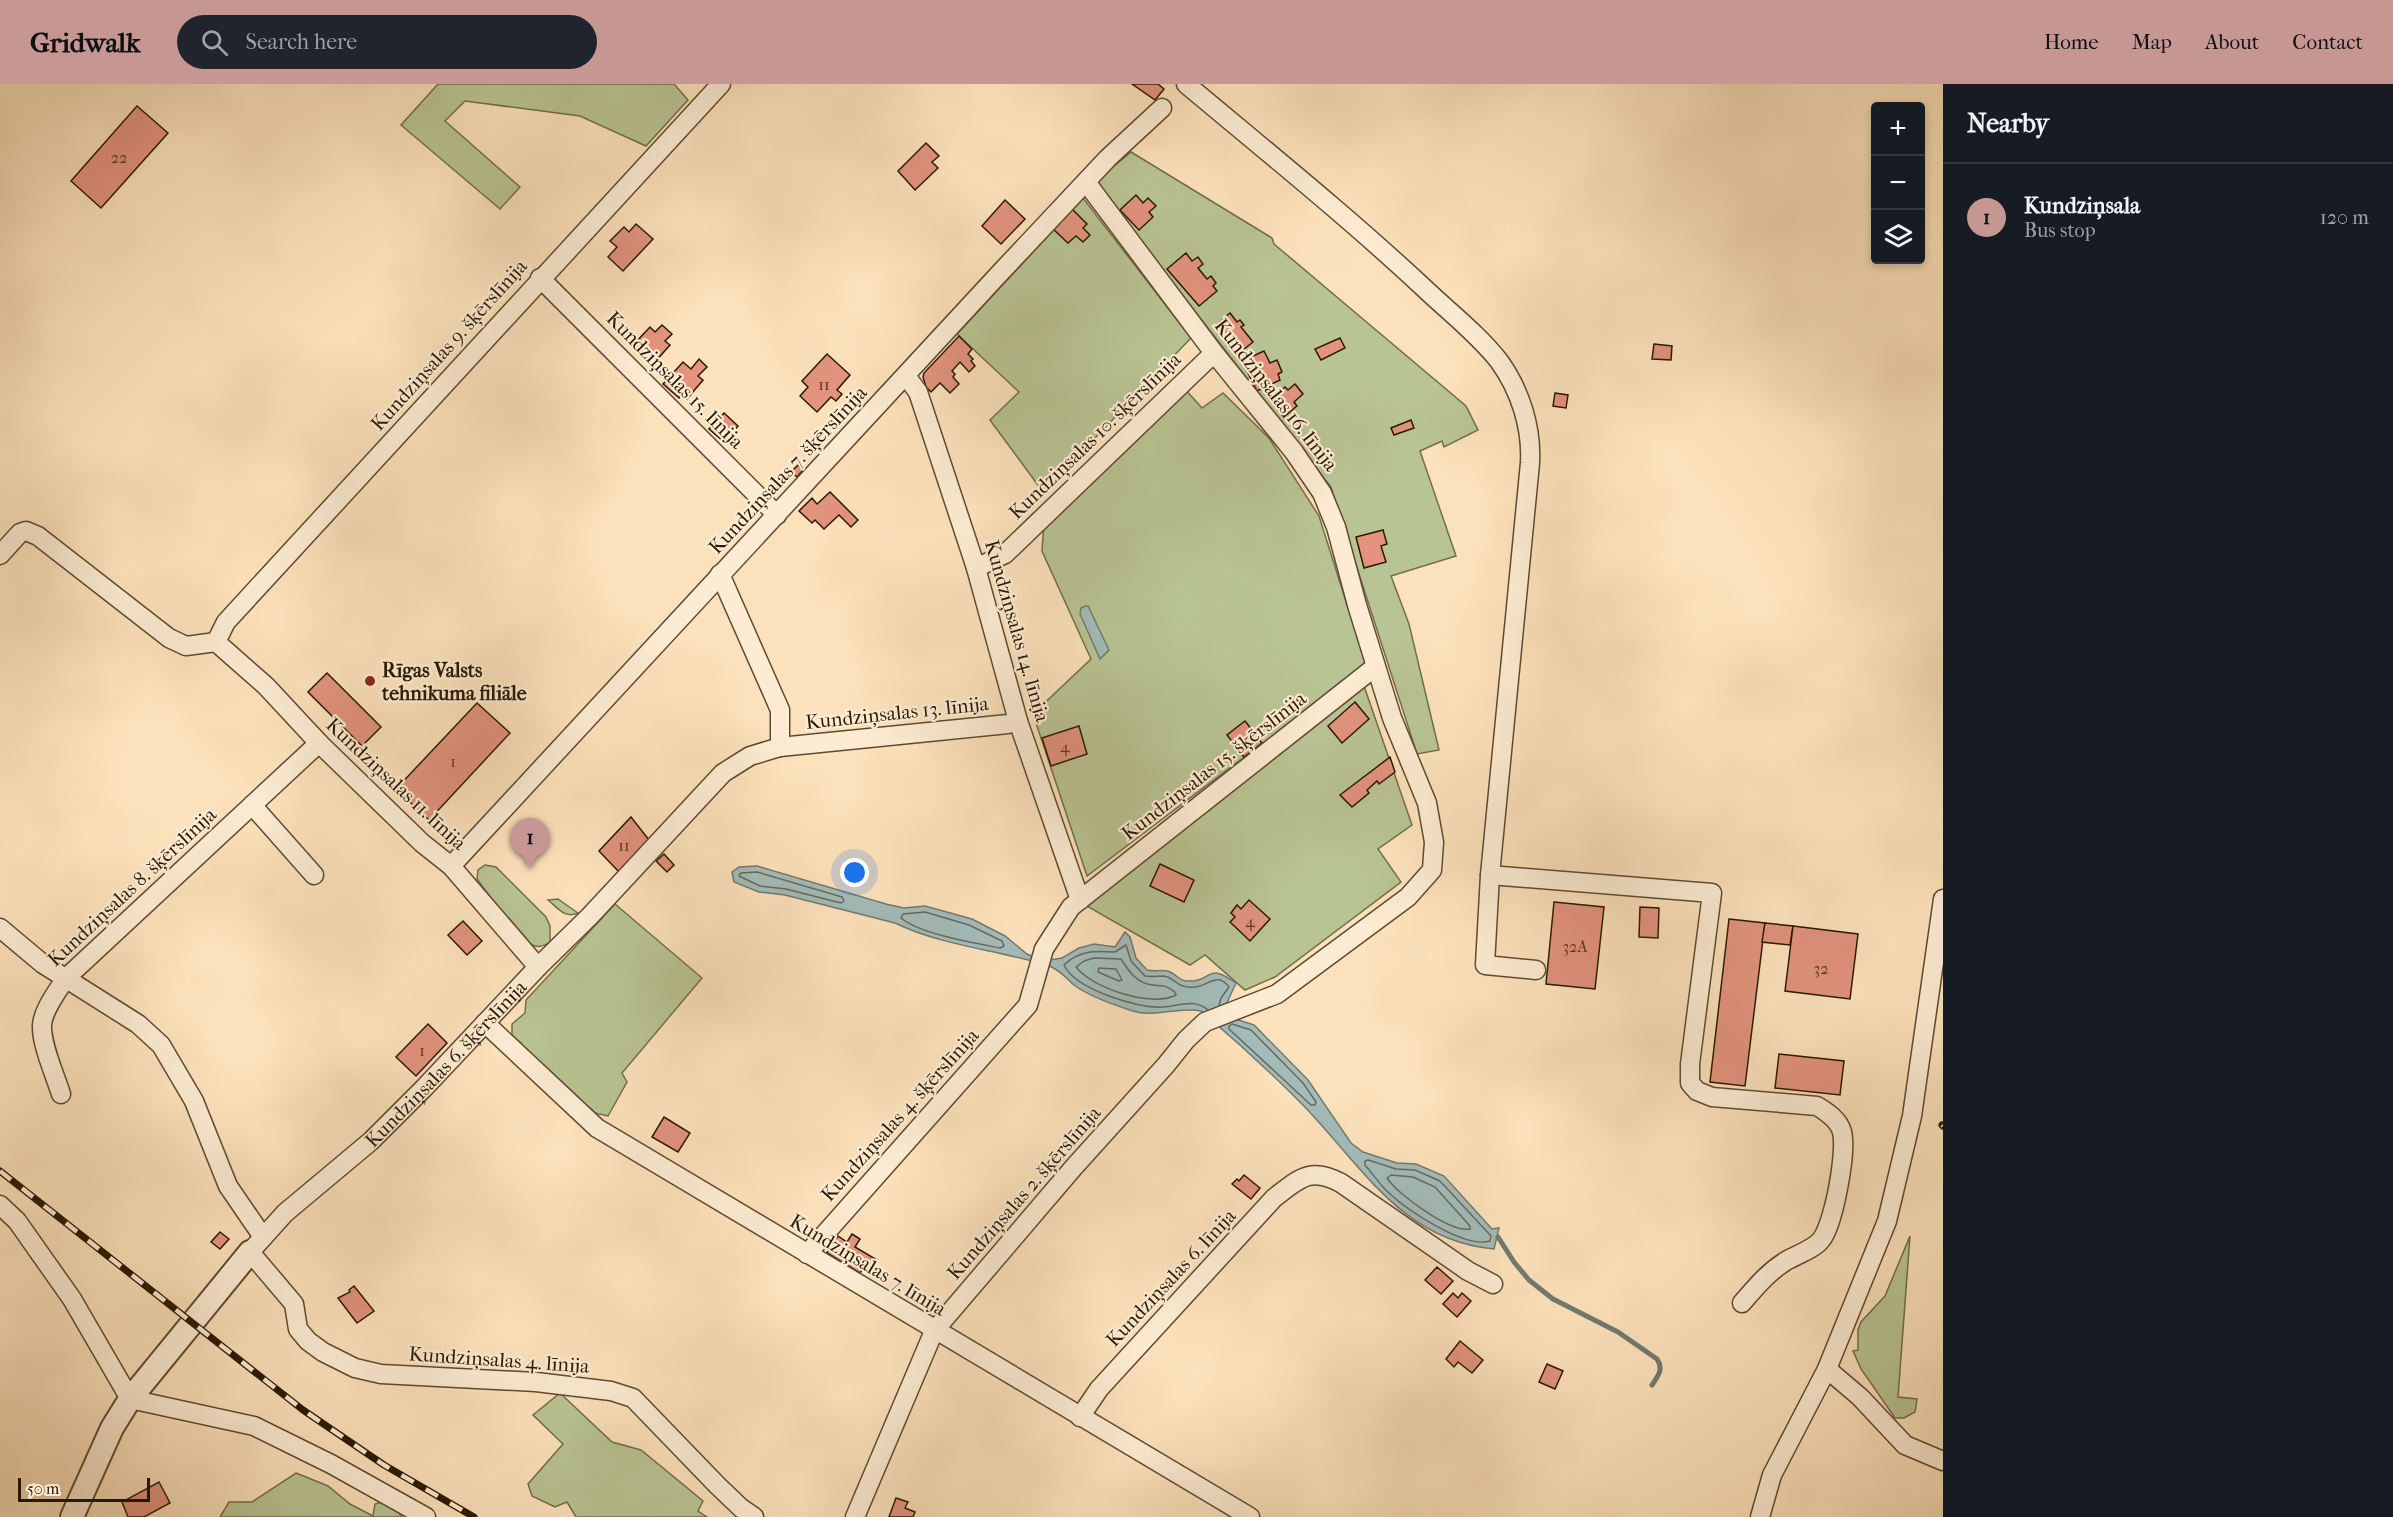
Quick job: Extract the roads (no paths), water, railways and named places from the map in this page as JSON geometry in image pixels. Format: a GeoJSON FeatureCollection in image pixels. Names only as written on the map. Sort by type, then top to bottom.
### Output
{"type":"FeatureCollection","features":[{"type":"Feature","properties":{"kind":"street","name":"Kundziņsalas 9. šķērslīnija"},"geometry":{"type":"LineString","coordinates":[[216,642],[226,622],[540,278],[721,84]]}},
{"type":"Feature","properties":{"kind":"street"},"geometry":{"type":"LineString","coordinates":[[1186,84],[1393,259],[1498,360],[1519,399],[1530,433],[1530,463],[1490,875],[1485,965],[1536,970]]}},
{"type":"Feature","properties":{"kind":"street","name":"Kundziņsalas 7. šķērslīnija"},"geometry":{"type":"LineString","coordinates":[[451,866],[1108,158],[1162,108]]}},
{"type":"Feature","properties":{"kind":"street","name":"Kundziņsalas 16. līnija"},"geometry":{"type":"LineString","coordinates":[[1086,182],[1214,353],[1294,452],[1322,493],[1336,527],[1375,667],[1407,758],[1427,803],[1434,842],[1432,870],[1408,897],[1277,994],[1205,1022]]}},
{"type":"Feature","properties":{"kind":"street","name":"Kundziņsalas 15. līnija"},"geometry":{"type":"LineString","coordinates":[[540,278],[777,515]]}},
{"type":"Feature","properties":{"kind":"street","name":"Kundziņsalas 10. šķērslīnija"},"geometry":{"type":"LineString","coordinates":[[976,568],[1005,554],[1214,353]]}},
{"type":"Feature","properties":{"kind":"street","name":"Kundziņsalas 14. līnija"},"geometry":{"type":"LineString","coordinates":[[906,376],[918,392],[976,568],[1018,721],[1080,900]]}},
{"type":"Feature","properties":{"kind":"street"},"geometry":{"type":"LineString","coordinates":[[0,555],[20,533],[26,531],[38,536],[169,638],[186,646],[216,642]]}},
{"type":"Feature","properties":{"kind":"street"},"geometry":{"type":"LineString","coordinates":[[720,574],[780,710],[780,747]]}},
{"type":"Feature","properties":{"kind":"street","name":"Kundziņsalas 11. līnija"},"geometry":{"type":"LineString","coordinates":[[216,642],[266,687],[319,743],[422,843],[451,866],[538,967]]}},
{"type":"Feature","properties":{"kind":"street","name":"Kundziņsalas 15. šķērslīnija"},"geometry":{"type":"LineString","coordinates":[[1028,1005],[1044,949],[1071,907],[1375,667]]}},
{"type":"Feature","properties":{"kind":"street","name":"Kundziņsalas 13. līnija"},"geometry":{"type":"LineString","coordinates":[[780,747],[1008,724],[1018,721]]}},
{"type":"Feature","properties":{"kind":"street","name":"Kundziņsalas 8. šķērslīnija"},"geometry":{"type":"LineString","coordinates":[[61,1094],[42,1024],[50,1003],[65,979],[319,743]]}},
{"type":"Feature","properties":{"kind":"street","name":"Kundziņsalas 6. šķērslīnija"},"geometry":{"type":"LineString","coordinates":[[72,1517],[112,1428],[130,1400],[256,1244],[285,1213],[371,1141],[590,916],[723,773],[750,756],[780,747]]}},
{"type":"Feature","properties":{"kind":"street"},"geometry":{"type":"LineString","coordinates":[[252,805],[314,875]]}},
{"type":"Feature","properties":{"kind":"street"},"geometry":{"type":"LineString","coordinates":[[1490,875],[1712,893],[1690,1064],[1690,1083],[1697,1091],[1712,1097],[1817,1106],[1831,1114],[1842,1130],[1844,1148],[1832,1220],[1821,1241],[1784,1262],[1764,1277],[1742,1303]]}},
{"type":"Feature","properties":{"kind":"street"},"geometry":{"type":"LineString","coordinates":[[1760,1517],[1772,1475],[1827,1369],[1857,1292],[1879,1245],[1896,1188],[1912,1116],[1943,899]]}},
{"type":"Feature","properties":{"kind":"street","name":"Kundziņsalas 4. līnija"},"geometry":{"type":"LineString","coordinates":[[0,928],[43,964],[138,1024],[161,1046],[194,1101],[228,1186],[256,1244],[294,1304],[298,1329],[308,1341],[323,1352],[355,1368],[381,1374],[536,1382],[611,1391],[633,1398],[725,1493],[754,1517]]}},
{"type":"Feature","properties":{"kind":"street","name":"Kundziņsalas 4. šķērslīnija"},"geometry":{"type":"LineString","coordinates":[[807,1254],[1028,1005]]}},
{"type":"Feature","properties":{"kind":"street","name":"Kundziņsalas 2. šķērslīnija"},"geometry":{"type":"LineString","coordinates":[[855,1517],[934,1331],[1074,1167],[1186,1040],[1205,1022]]}},
{"type":"Feature","properties":{"kind":"street","name":"Kundziņsalas 7. līnija"},"geometry":{"type":"LineString","coordinates":[[485,1023],[597,1128],[934,1331],[1250,1517]]}},
{"type":"Feature","properties":{"kind":"street","name":"Kundziņsalas 6. līnija"},"geometry":{"type":"LineString","coordinates":[[1080,1417],[1099,1389],[1274,1198],[1302,1177],[1314,1174],[1328,1176],[1341,1183],[1468,1271],[1493,1284]]}},
{"type":"Feature","properties":{"kind":"street"},"geometry":{"type":"LineString","coordinates":[[0,1205],[17,1221],[72,1299],[130,1400],[254,1426],[296,1445],[426,1517]]}},
{"type":"Feature","properties":{"kind":"street"},"geometry":{"type":"LineString","coordinates":[[1827,1369],[1860,1396],[1905,1445],[1943,1461]]}},
{"type":"Feature","properties":{"kind":"water"},"geometry":{"type":"Polygon","coordinates":[[[1088,606],[1109,650],[1100,659],[1080,614],[1081,608],[1088,606]]]}},
{"type":"Feature","properties":{"kind":"water"},"geometry":{"type":"Polygon","coordinates":[[[757,866],[886,904],[904,908],[925,906],[972,919],[1005,936],[1027,954],[1042,961],[1062,958],[1079,948],[1094,944],[1115,947],[1125,932],[1130,937],[1136,958],[1147,970],[1167,971],[1187,981],[1202,979],[1214,973],[1226,977],[1236,983],[1225,1007],[1232,1018],[1254,1025],[1308,1080],[1351,1143],[1363,1152],[1397,1163],[1416,1164],[1444,1176],[1492,1229],[1499,1228],[1494,1249],[1461,1243],[1432,1231],[1407,1214],[1362,1172],[1299,1101],[1201,1011],[1141,1013],[1133,1011],[1087,993],[1053,967],[952,943],[895,923],[785,895],[759,892],[734,882],[732,872],[739,867],[757,866]]]}},
{"type":"Feature","properties":{"kind":"waterway"},"geometry":{"type":"LineString","coordinates":[[1498,1237],[1529,1280],[1553,1299],[1618,1332],[1657,1359],[1660,1369],[1652,1385]]}},
{"type":"Feature","properties":{"kind":"railway"},"geometry":{"type":"LineString","coordinates":[[0,1171],[303,1410],[384,1465],[474,1517]]}},
{"type":"Feature","properties":{"kind":"place","name":"Rīgas Valsts tehnikuma filiāle"},"geometry":{"type":"Point","coordinates":[370,681]}},
{"type":"Feature","properties":{"kind":"place","name":"Kundziņsala"},"geometry":{"type":"Point","coordinates":[530,868]}}]}
